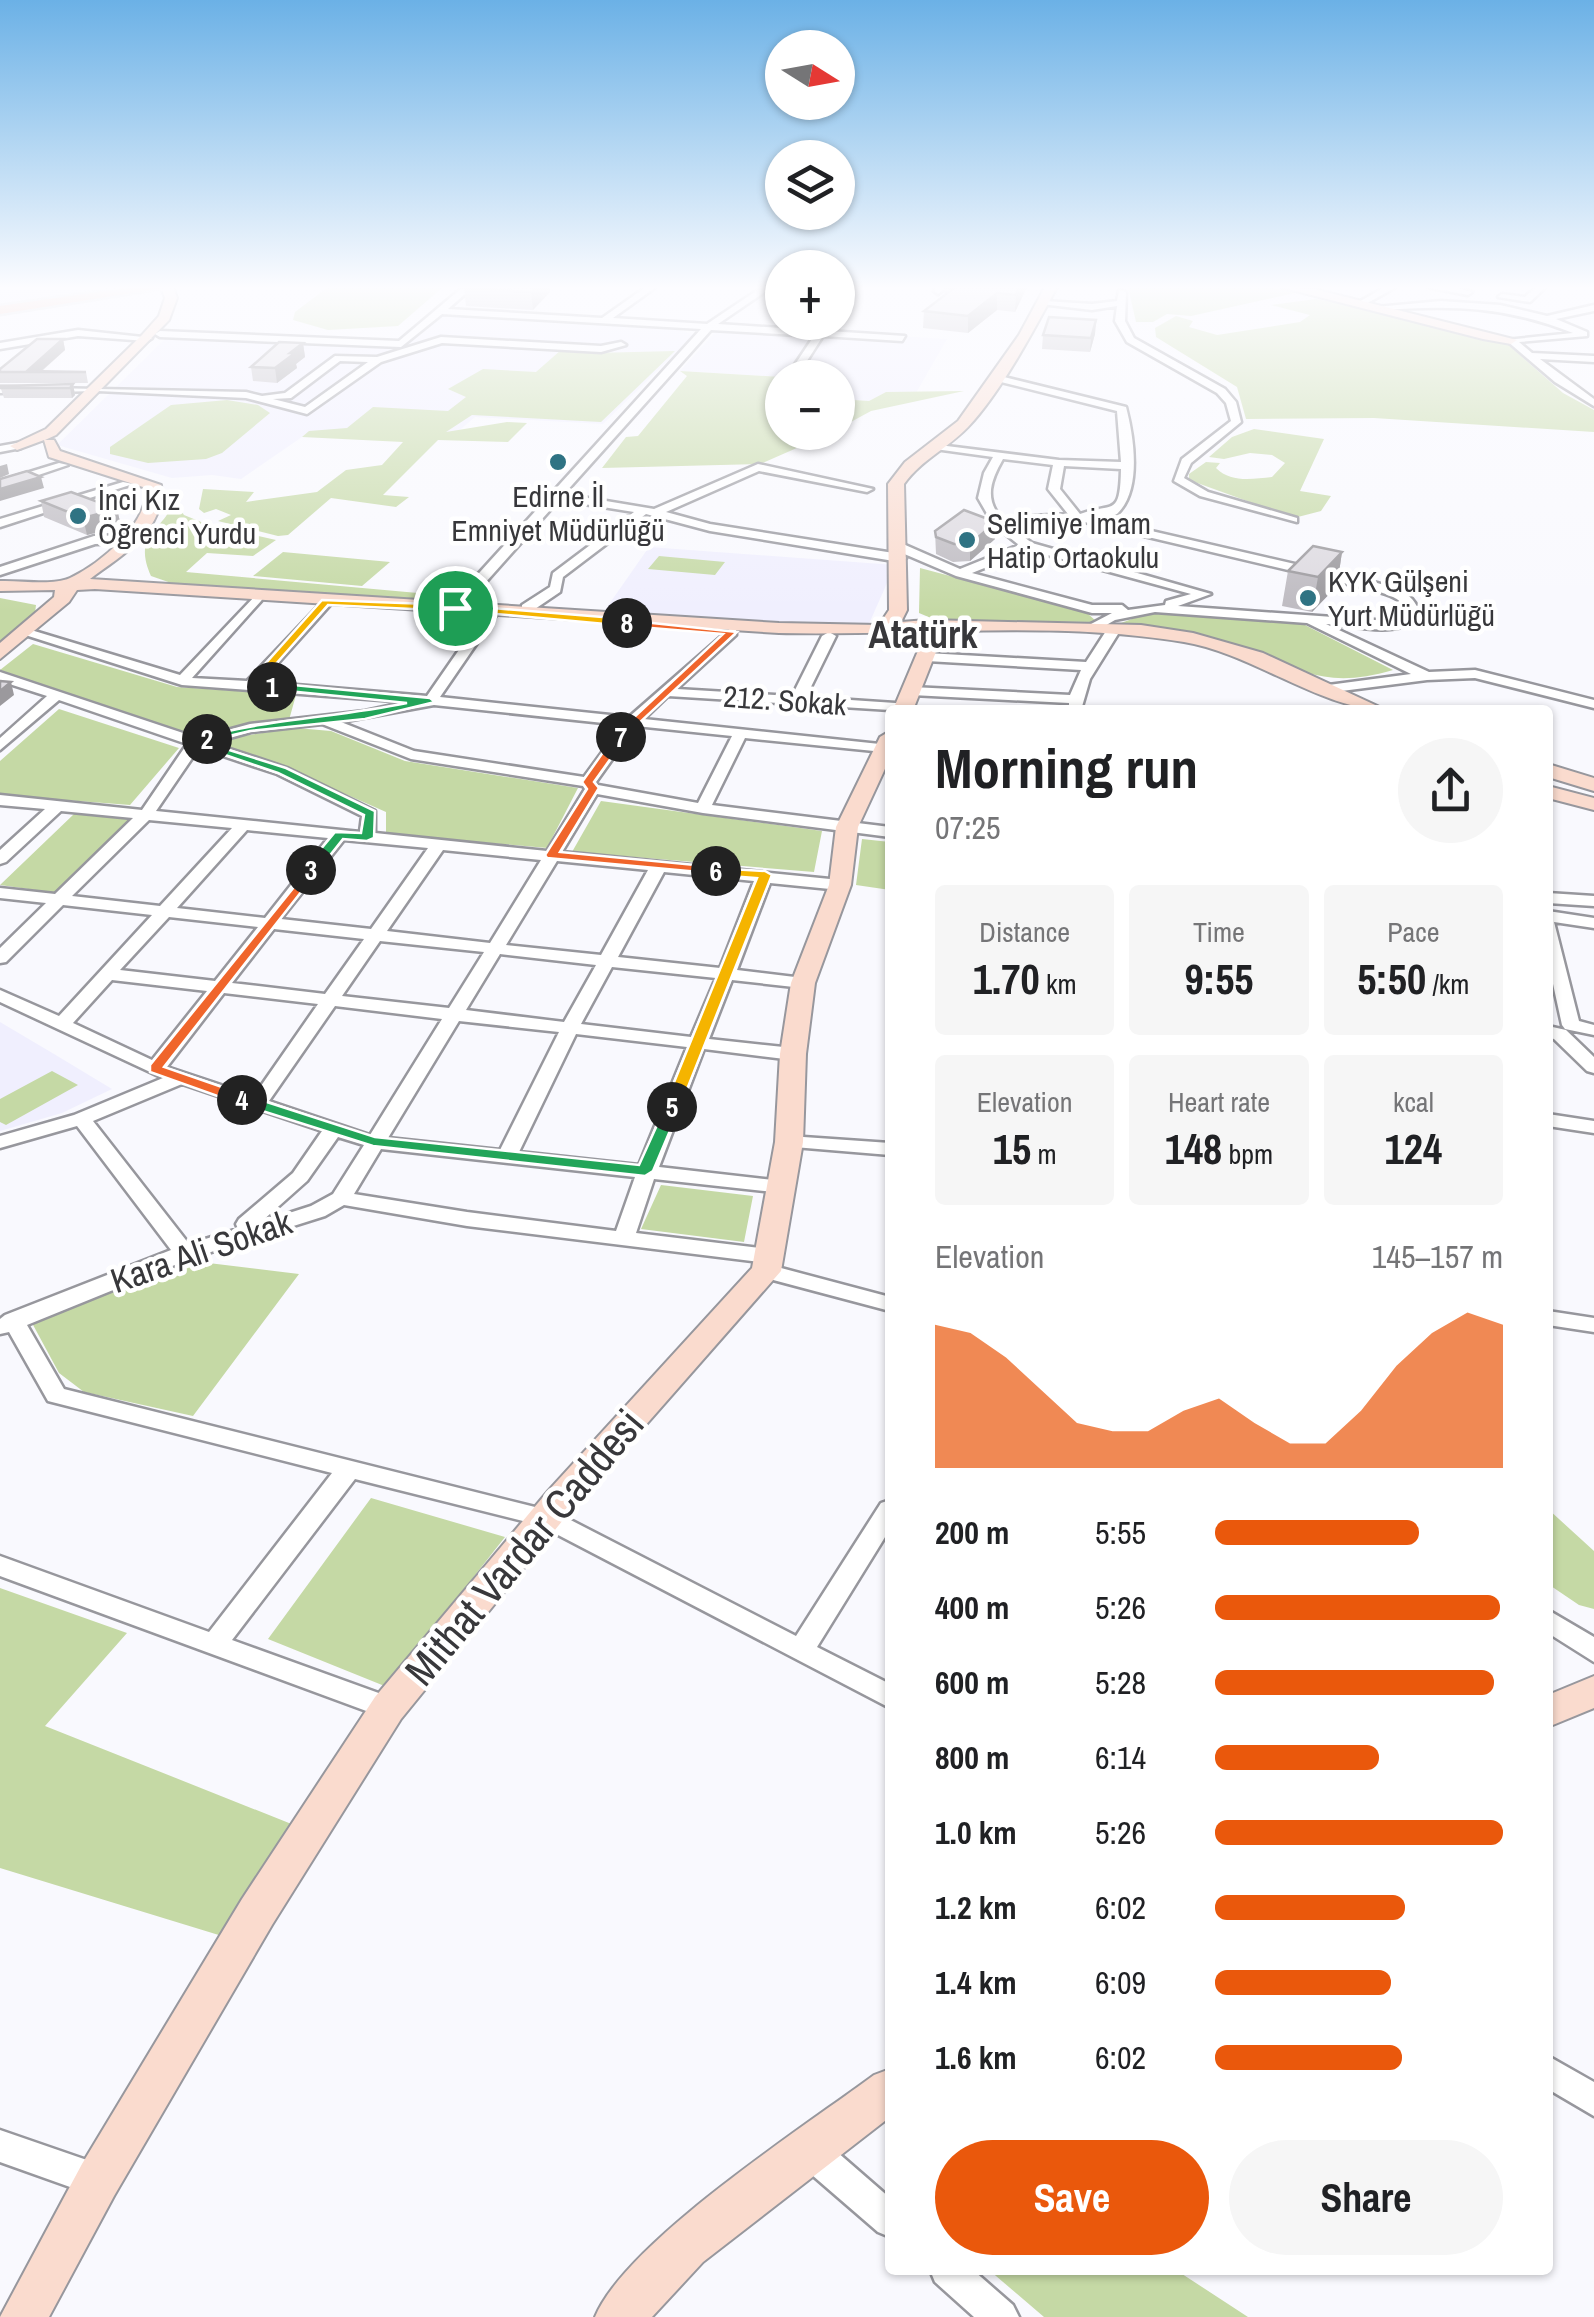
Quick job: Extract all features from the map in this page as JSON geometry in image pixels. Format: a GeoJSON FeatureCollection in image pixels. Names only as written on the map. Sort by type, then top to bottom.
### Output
{"type":"FeatureCollection","features":[{"type":"Feature","properties":{"kind":"main road"},"geometry":{"type":"LineString","coordinates":[[11,444],[50,432],[92,395]]}},
{"type":"Feature","properties":{"kind":"main road"},"geometry":{"type":"LineString","coordinates":[[11,444],[49,443],[93,395]]}},
{"type":"Feature","properties":{"kind":"main road"},"geometry":{"type":"LineString","coordinates":[[882,630],[896,616],[901,603],[894,511],[896,484],[910,466],[963,424],[984,395]]}},
{"type":"Feature","properties":{"kind":"main road"},"geometry":{"type":"LineString","coordinates":[[49,443],[54,454],[68,463],[154,493]]}},
{"type":"Feature","properties":{"kind":"main road"},"geometry":{"type":"LineString","coordinates":[[11,444],[16,449],[153,485],[157,490],[153,510],[131,539],[66,592],[32,629]]}},
{"type":"Feature","properties":{"kind":"main road"},"geometry":{"type":"LineString","coordinates":[[102,593],[130,549],[131,539]]}},
{"type":"Feature","properties":{"kind":"main road"},"geometry":{"type":"LineString","coordinates":[[0,590],[457,606],[731,632],[830,636],[928,637],[1108,630],[1162,633],[1220,645],[1364,705]]}},
{"type":"Feature","properties":{"kind":"main road"},"geometry":{"type":"LineString","coordinates":[[1,652],[32,629],[102,593],[527,608],[779,628],[882,630],[928,637]]}},
{"type":"Feature","properties":{"kind":"main road"},"geometry":{"type":"LineString","coordinates":[[901,603],[928,637]]}},
{"type":"Feature","properties":{"kind":"main road"},"geometry":{"type":"LineString","coordinates":[[901,603],[928,637]]}},
{"type":"Feature","properties":{"kind":"main road"},"geometry":{"type":"LineString","coordinates":[[1108,630],[1208,648],[1259,668],[1327,705]]}},
{"type":"Feature","properties":{"kind":"main road"},"geometry":{"type":"LineString","coordinates":[[904,705],[928,637]]}},
{"type":"Feature","properties":{"kind":"main road"},"geometry":{"type":"LineString","coordinates":[[766,1264],[789,1142],[793,1054],[804,984],[840,886],[847,827],[885,747]]}},
{"type":"Feature","properties":{"kind":"main road"},"geometry":{"type":"LineString","coordinates":[[1553,772],[1594,785]]}},
{"type":"Feature","properties":{"kind":"main road"},"geometry":{"type":"LineString","coordinates":[[1553,793],[1594,804]]}},
{"type":"Feature","properties":{"kind":"main road","name":"Mithat Vardar Caddesi"},"geometry":{"type":"LineString","coordinates":[[23,2317],[98,2180],[257,1912],[388,1708],[766,1264]]}},
{"type":"Feature","properties":{"kind":"main road"},"geometry":{"type":"LineString","coordinates":[[1553,1710],[1594,1690]]}},
{"type":"Feature","properties":{"kind":"main road"},"geometry":{"type":"LineString","coordinates":[[619,2317],[686,2245],[885,2094]]}},
{"type":"Feature","properties":{"kind":"street"},"geometry":{"type":"LineString","coordinates":[[224,395],[288,395]]}},
{"type":"Feature","properties":{"kind":"street"},"geometry":{"type":"LineString","coordinates":[[246,396],[307,411],[329,395]]}},
{"type":"Feature","properties":{"kind":"street"},"geometry":{"type":"LineString","coordinates":[[457,606],[647,395]]}},
{"type":"Feature","properties":{"kind":"street"},"geometry":{"type":"LineString","coordinates":[[997,522],[1076,517],[1117,508],[1128,466],[1122,409],[1074,395]]}},
{"type":"Feature","properties":{"kind":"street"},"geometry":{"type":"LineString","coordinates":[[1225,395],[1231,402],[1236,422],[1186,461],[1178,479],[1204,494],[1293,520]]}},
{"type":"Feature","properties":{"kind":"street"},"geometry":{"type":"LineString","coordinates":[[936,446],[999,458],[1128,466]]}},
{"type":"Feature","properties":{"kind":"street"},"geometry":{"type":"LineString","coordinates":[[999,458],[982,490],[984,503],[997,522],[1028,546],[1290,616],[1427,676]]}},
{"type":"Feature","properties":{"kind":"street"},"geometry":{"type":"LineString","coordinates":[[0,485],[68,463]]}},
{"type":"Feature","properties":{"kind":"street"},"geometry":{"type":"LineString","coordinates":[[557,496],[650,511],[710,527],[900,552],[1092,610],[1155,608],[1389,625],[1406,623],[1414,616],[1412,606],[1404,598],[1377,588],[1076,517],[1054,489],[1059,463]]}},
{"type":"Feature","properties":{"kind":"street"},"geometry":{"type":"LineString","coordinates":[[527,608],[556,589],[557,576],[650,511],[758,466],[867,489]]}},
{"type":"Feature","properties":{"kind":"street"},"geometry":{"type":"LineString","coordinates":[[0,523],[127,484]]}},
{"type":"Feature","properties":{"kind":"street"},"geometry":{"type":"LineString","coordinates":[[0,571],[94,540],[131,539]]}},
{"type":"Feature","properties":{"kind":"street"},"geometry":{"type":"LineString","coordinates":[[960,573],[1028,546]]}},
{"type":"Feature","properties":{"kind":"street"},"geometry":{"type":"LineString","coordinates":[[1075,704],[1111,618],[1204,594]]}},
{"type":"Feature","properties":{"kind":"street"},"geometry":{"type":"LineString","coordinates":[[182,681],[257,598]]}},
{"type":"Feature","properties":{"kind":"street"},"geometry":{"type":"LineString","coordinates":[[252,685],[326,602]]}},
{"type":"Feature","properties":{"kind":"street"},"geometry":{"type":"LineString","coordinates":[[0,958],[146,813],[196,743],[250,728],[430,702],[493,611]]}},
{"type":"Feature","properties":{"kind":"street"},"geometry":{"type":"LineString","coordinates":[[32,629],[182,681],[740,734],[885,719]]}},
{"type":"Feature","properties":{"kind":"street"},"geometry":{"type":"LineString","coordinates":[[731,632],[630,724],[596,788],[491,951],[341,1198],[467,1219],[625,1236],[766,1264],[885,1302]]}},
{"type":"Feature","properties":{"kind":"street"},"geometry":{"type":"LineString","coordinates":[[796,702],[830,636]]}},
{"type":"Feature","properties":{"kind":"street"},"geometry":{"type":"LineString","coordinates":[[928,637],[1091,666]]}},
{"type":"Feature","properties":{"kind":"street"},"geometry":{"type":"LineString","coordinates":[[1326,689],[1475,674],[1594,704]]}},
{"type":"Feature","properties":{"kind":"street"},"geometry":{"type":"LineString","coordinates":[[0,676],[282,770],[370,814],[367,838]]}},
{"type":"Feature","properties":{"kind":"street","name":"212. Sokak"},"geometry":{"type":"LineString","coordinates":[[664,692],[796,702],[885,716]]}},
{"type":"Feature","properties":{"kind":"street"},"geometry":{"type":"LineString","coordinates":[[0,746],[54,697]]}},
{"type":"Feature","properties":{"kind":"street"},"geometry":{"type":"LineString","coordinates":[[326,720],[411,756],[703,808],[885,831]]}},
{"type":"Feature","properties":{"kind":"street"},"geometry":{"type":"LineString","coordinates":[[703,808],[740,734]]}},
{"type":"Feature","properties":{"kind":"street"},"geometry":{"type":"LineString","coordinates":[[0,800],[765,875],[840,886]]}},
{"type":"Feature","properties":{"kind":"street"},"geometry":{"type":"LineString","coordinates":[[0,858],[58,805]]}},
{"type":"Feature","properties":{"kind":"street"},"geometry":{"type":"LineString","coordinates":[[62,1024],[244,824]]}},
{"type":"Feature","properties":{"kind":"street"},"geometry":{"type":"LineString","coordinates":[[155,1068],[339,835]]}},
{"type":"Feature","properties":{"kind":"street"},"geometry":{"type":"LineString","coordinates":[[257,1105],[439,844]]}},
{"type":"Feature","properties":{"kind":"street"},"geometry":{"type":"LineString","coordinates":[[506,1158],[570,1028],[660,866]]}},
{"type":"Feature","properties":{"kind":"street"},"geometry":{"type":"LineString","coordinates":[[625,1236],[645,1171],[729,974],[765,875]]}},
{"type":"Feature","properties":{"kind":"street"},"geometry":{"type":"LineString","coordinates":[[0,892],[804,984]]}},
{"type":"Feature","properties":{"kind":"street"},"geometry":{"type":"LineString","coordinates":[[1553,898],[1594,901]]}},
{"type":"Feature","properties":{"kind":"street"},"geometry":{"type":"LineString","coordinates":[[1553,917],[1594,923]]}},
{"type":"Feature","properties":{"kind":"street"},"geometry":{"type":"LineString","coordinates":[[107,974],[793,1054]]}},
{"type":"Feature","properties":{"kind":"street"},"geometry":{"type":"LineString","coordinates":[[1553,977],[1558,1028],[1594,1067]]}},
{"type":"Feature","properties":{"kind":"street"},"geometry":{"type":"LineString","coordinates":[[0,995],[180,1078],[373,1142],[782,1188]]}},
{"type":"Feature","properties":{"kind":"street"},"geometry":{"type":"LineString","coordinates":[[1558,1028],[1594,1030]]}},
{"type":"Feature","properties":{"kind":"street"},"geometry":{"type":"LineString","coordinates":[[0,1142],[81,1119],[180,1078]]}},
{"type":"Feature","properties":{"kind":"street"},"geometry":{"type":"LineString","coordinates":[[81,1119],[184,1253]]}},
{"type":"Feature","properties":{"kind":"street"},"geometry":{"type":"LineString","coordinates":[[1553,1121],[1594,1127]]}},
{"type":"Feature","properties":{"kind":"street"},"geometry":{"type":"LineString","coordinates":[[250,1233],[246,1224],[300,1177],[333,1129]]}},
{"type":"Feature","properties":{"kind":"street"},"geometry":{"type":"LineString","coordinates":[[789,1142],[885,1150]]}},
{"type":"Feature","properties":{"kind":"street","name":"Kara Ali Sokak"},"geometry":{"type":"LineString","coordinates":[[7,1324],[184,1253],[318,1211],[341,1198]]}},
{"type":"Feature","properties":{"kind":"street"},"geometry":{"type":"LineString","coordinates":[[1553,1319],[1594,1324]]}},
{"type":"Feature","properties":{"kind":"street"},"geometry":{"type":"LineString","coordinates":[[7,1324],[56,1395],[546,1518],[885,1695]]}},
{"type":"Feature","properties":{"kind":"street"},"geometry":{"type":"LineString","coordinates":[[214,1644],[349,1469]]}},
{"type":"Feature","properties":{"kind":"street"},"geometry":{"type":"LineString","coordinates":[[801,1651],[885,1517]]}},
{"type":"Feature","properties":{"kind":"street"},"geometry":{"type":"LineString","coordinates":[[0,1566],[388,1708]]}},
{"type":"Feature","properties":{"kind":"street"},"geometry":{"type":"LineString","coordinates":[[1553,1623],[1594,1651]]}},
{"type":"Feature","properties":{"kind":"street"},"geometry":{"type":"LineString","coordinates":[[1553,2074],[1594,2100]]}},
{"type":"Feature","properties":{"kind":"street"},"geometry":{"type":"LineString","coordinates":[[0,2146],[98,2180]]}},
{"type":"Feature","properties":{"kind":"street"},"geometry":{"type":"LineString","coordinates":[[809,2150],[885,2216]]}},
{"type":"Feature","properties":{"kind":"street"},"geometry":{"type":"LineString","coordinates":[[953,2275],[1001,2317]]}},
{"type":"Feature","properties":{"kind":"shaded area"},"geometry":{"type":"Polygon","coordinates":[[[108,395],[633,395],[603,424],[475,417],[448,440],[302,437],[241,479],[212,475],[172,478],[57,445],[108,395]]]}},
{"type":"Feature","properties":{"kind":"shaded area"},"geometry":{"type":"Polygon","coordinates":[[[855,395],[880,395],[869,401],[855,400],[855,395]]]}},
{"type":"Feature","properties":{"kind":"shaded area"},"geometry":{"type":"Polygon","coordinates":[[[649,547],[895,565],[868,626],[786,625],[605,610],[649,547]]]}},
{"type":"Feature","properties":{"kind":"shaded area"},"geometry":{"type":"Polygon","coordinates":[[[0,1022],[112,1089],[62,1113],[0,1131],[0,1022]]]}},
{"type":"Feature","properties":{"kind":"green space"},"geometry":{"type":"Polygon","coordinates":[[[462,395],[629,395],[601,422],[472,415],[446,432],[507,422],[527,423],[508,442],[438,440],[383,495],[409,497],[396,507],[331,498],[288,535],[278,536],[218,521],[231,515],[216,509],[204,513],[199,509],[203,489],[254,492],[246,502],[317,492],[346,470],[382,465],[403,442],[302,437],[309,431],[347,428],[373,407],[448,411],[466,397],[462,395]]]}},
{"type":"Feature","properties":{"kind":"green space"},"geometry":{"type":"Polygon","coordinates":[[[671,395],[765,395],[765,450],[792,450],[760,464],[602,468],[626,437],[638,436],[671,395]]]}},
{"type":"Feature","properties":{"kind":"green space"},"geometry":{"type":"Polygon","coordinates":[[[880,395],[945,395],[871,411],[855,420],[855,400],[869,401],[880,395]]]}},
{"type":"Feature","properties":{"kind":"green space"},"geometry":{"type":"Polygon","coordinates":[[[1239,395],[1567,395],[1594,410],[1594,432],[1374,418],[1246,419],[1239,395]]]}},
{"type":"Feature","properties":{"kind":"green space"},"geometry":{"type":"Polygon","coordinates":[[[227,400],[258,405],[270,413],[222,453],[206,459],[148,463],[110,454],[110,447],[171,405],[227,400]]]}},
{"type":"Feature","properties":{"kind":"green space"},"geometry":{"type":"Polygon","coordinates":[[[1254,429],[1324,439],[1300,491],[1331,496],[1321,511],[1294,518],[1189,480],[1189,474],[1206,462],[1220,463],[1216,468],[1235,478],[1272,477],[1285,463],[1272,455],[1209,457],[1232,437],[1254,429]]]}},
{"type":"Feature","properties":{"kind":"green space"},"geometry":{"type":"Polygon","coordinates":[[[170,494],[184,515],[276,540],[253,556],[207,553],[186,572],[440,595],[455,589],[446,600],[177,585],[151,576],[145,547],[167,514],[170,494]]]}},
{"type":"Feature","properties":{"kind":"green space"},"geometry":{"type":"Polygon","coordinates":[[[283,552],[390,562],[362,586],[253,576],[283,552]]]}},
{"type":"Feature","properties":{"kind":"green space"},"geometry":{"type":"Polygon","coordinates":[[[659,556],[725,562],[715,575],[648,569],[659,556]]]}},
{"type":"Feature","properties":{"kind":"green space"},"geometry":{"type":"Polygon","coordinates":[[[920,568],[1086,612],[1097,622],[938,621],[919,613],[920,568]]]}},
{"type":"Feature","properties":{"kind":"green space"},"geometry":{"type":"Polygon","coordinates":[[[0,598],[36,605],[35,613],[0,641],[0,598]]]}},
{"type":"Feature","properties":{"kind":"green space"},"geometry":{"type":"Polygon","coordinates":[[[1151,612],[1301,623],[1393,670],[1343,678],[1323,676],[1209,638],[1121,623],[1151,612]]]}},
{"type":"Feature","properties":{"kind":"green space"},"geometry":{"type":"Polygon","coordinates":[[[33,644],[177,687],[296,695],[289,720],[199,738],[0,670],[33,644]]]}},
{"type":"Feature","properties":{"kind":"green space"},"geometry":{"type":"Polygon","coordinates":[[[59,709],[179,748],[130,805],[0,795],[0,761],[59,709]]]}},
{"type":"Feature","properties":{"kind":"green space"},"geometry":{"type":"Polygon","coordinates":[[[296,728],[331,731],[405,761],[578,788],[547,848],[386,834],[386,812],[284,767],[224,747],[223,739],[296,728]]]}},
{"type":"Feature","properties":{"kind":"green space"},"geometry":{"type":"Polygon","coordinates":[[[601,801],[822,831],[814,872],[572,852],[601,801]]]}},
{"type":"Feature","properties":{"kind":"green space"},"geometry":{"type":"Polygon","coordinates":[[[74,814],[136,817],[57,893],[0,885],[74,814]]]}},
{"type":"Feature","properties":{"kind":"green space"},"geometry":{"type":"Polygon","coordinates":[[[862,839],[885,841],[885,889],[856,885],[862,839]]]}},
{"type":"Feature","properties":{"kind":"green space"},"geometry":{"type":"Polygon","coordinates":[[[52,1071],[78,1085],[6,1125],[0,1122],[0,1099],[52,1071]]]}},
{"type":"Feature","properties":{"kind":"green space"},"geometry":{"type":"Polygon","coordinates":[[[661,1185],[753,1196],[744,1242],[641,1229],[661,1185]]]}},
{"type":"Feature","properties":{"kind":"green space"},"geometry":{"type":"Polygon","coordinates":[[[192,1261],[299,1274],[193,1416],[84,1392],[59,1373],[32,1323],[192,1261]]]}},
{"type":"Feature","properties":{"kind":"green space"},"geometry":{"type":"Polygon","coordinates":[[[371,1498],[505,1537],[387,1687],[268,1639],[371,1498]]]}},
{"type":"Feature","properties":{"kind":"green space"},"geometry":{"type":"Polygon","coordinates":[[[1553,1514],[1594,1551],[1594,1609],[1579,1605],[1553,1587],[1553,1514]]]}},
{"type":"Feature","properties":{"kind":"green space"},"geometry":{"type":"Polygon","coordinates":[[[0,1588],[127,1633],[45,1726],[294,1825],[222,1936],[0,1868],[0,1588]]]}},
{"type":"Feature","properties":{"kind":"green space"},"geometry":{"type":"Polygon","coordinates":[[[995,2275],[1184,2275],[1248,2317],[1044,2317],[995,2275]]]}},
{"type":"Feature","properties":{"kind":"building"},"geometry":{"type":"Polygon","coordinates":[[[27,471],[41,477],[0,489],[0,479],[27,471]]]}},
{"type":"Feature","properties":{"kind":"building"},"geometry":{"type":"Polygon","coordinates":[[[71,492],[117,509],[83,518],[41,501],[71,492]]]}},
{"type":"Feature","properties":{"kind":"building"},"geometry":{"type":"Polygon","coordinates":[[[964,510],[996,522],[970,544],[954,544],[936,537],[935,531],[964,510]]]}},
{"type":"Feature","properties":{"kind":"building"},"geometry":{"type":"Polygon","coordinates":[[[1313,546],[1342,552],[1318,577],[1288,571],[1313,546]]]}},
{"type":"Feature","properties":{"kind":"place","name":"Edirne İl Emniyet Müdürlüğü"},"geometry":{"type":"Point","coordinates":[558,462]}},
{"type":"Feature","properties":{"kind":"place","name":"İnci Kız Öğrenci Yurdu"},"geometry":{"type":"Point","coordinates":[78,516]}},
{"type":"Feature","properties":{"kind":"place","name":"Selimiye İmam Hatip Ortaokulu"},"geometry":{"type":"Point","coordinates":[967,540]}},
{"type":"Feature","properties":{"kind":"place","name":"KYK Gülşeni Yurt Müdürlüğü"},"geometry":{"type":"Point","coordinates":[1308,598]}},
{"type":"Feature","properties":{"kind":"district","name":"Atatürk"},"geometry":{"type":"Point","coordinates":[923,634]}},
{"type":"Feature","properties":{"kind":"route"},"geometry":{"type":"LineString","coordinates":[[326,602],[455,608],[731,632],[630,724],[588,782],[593,788],[551,855],[765,875],[729,974],[645,1171],[373,1142],[155,1068],[339,835],[367,838],[370,814],[282,770],[196,743],[250,728],[365,715],[430,702],[252,685],[326,602]]}}]}
